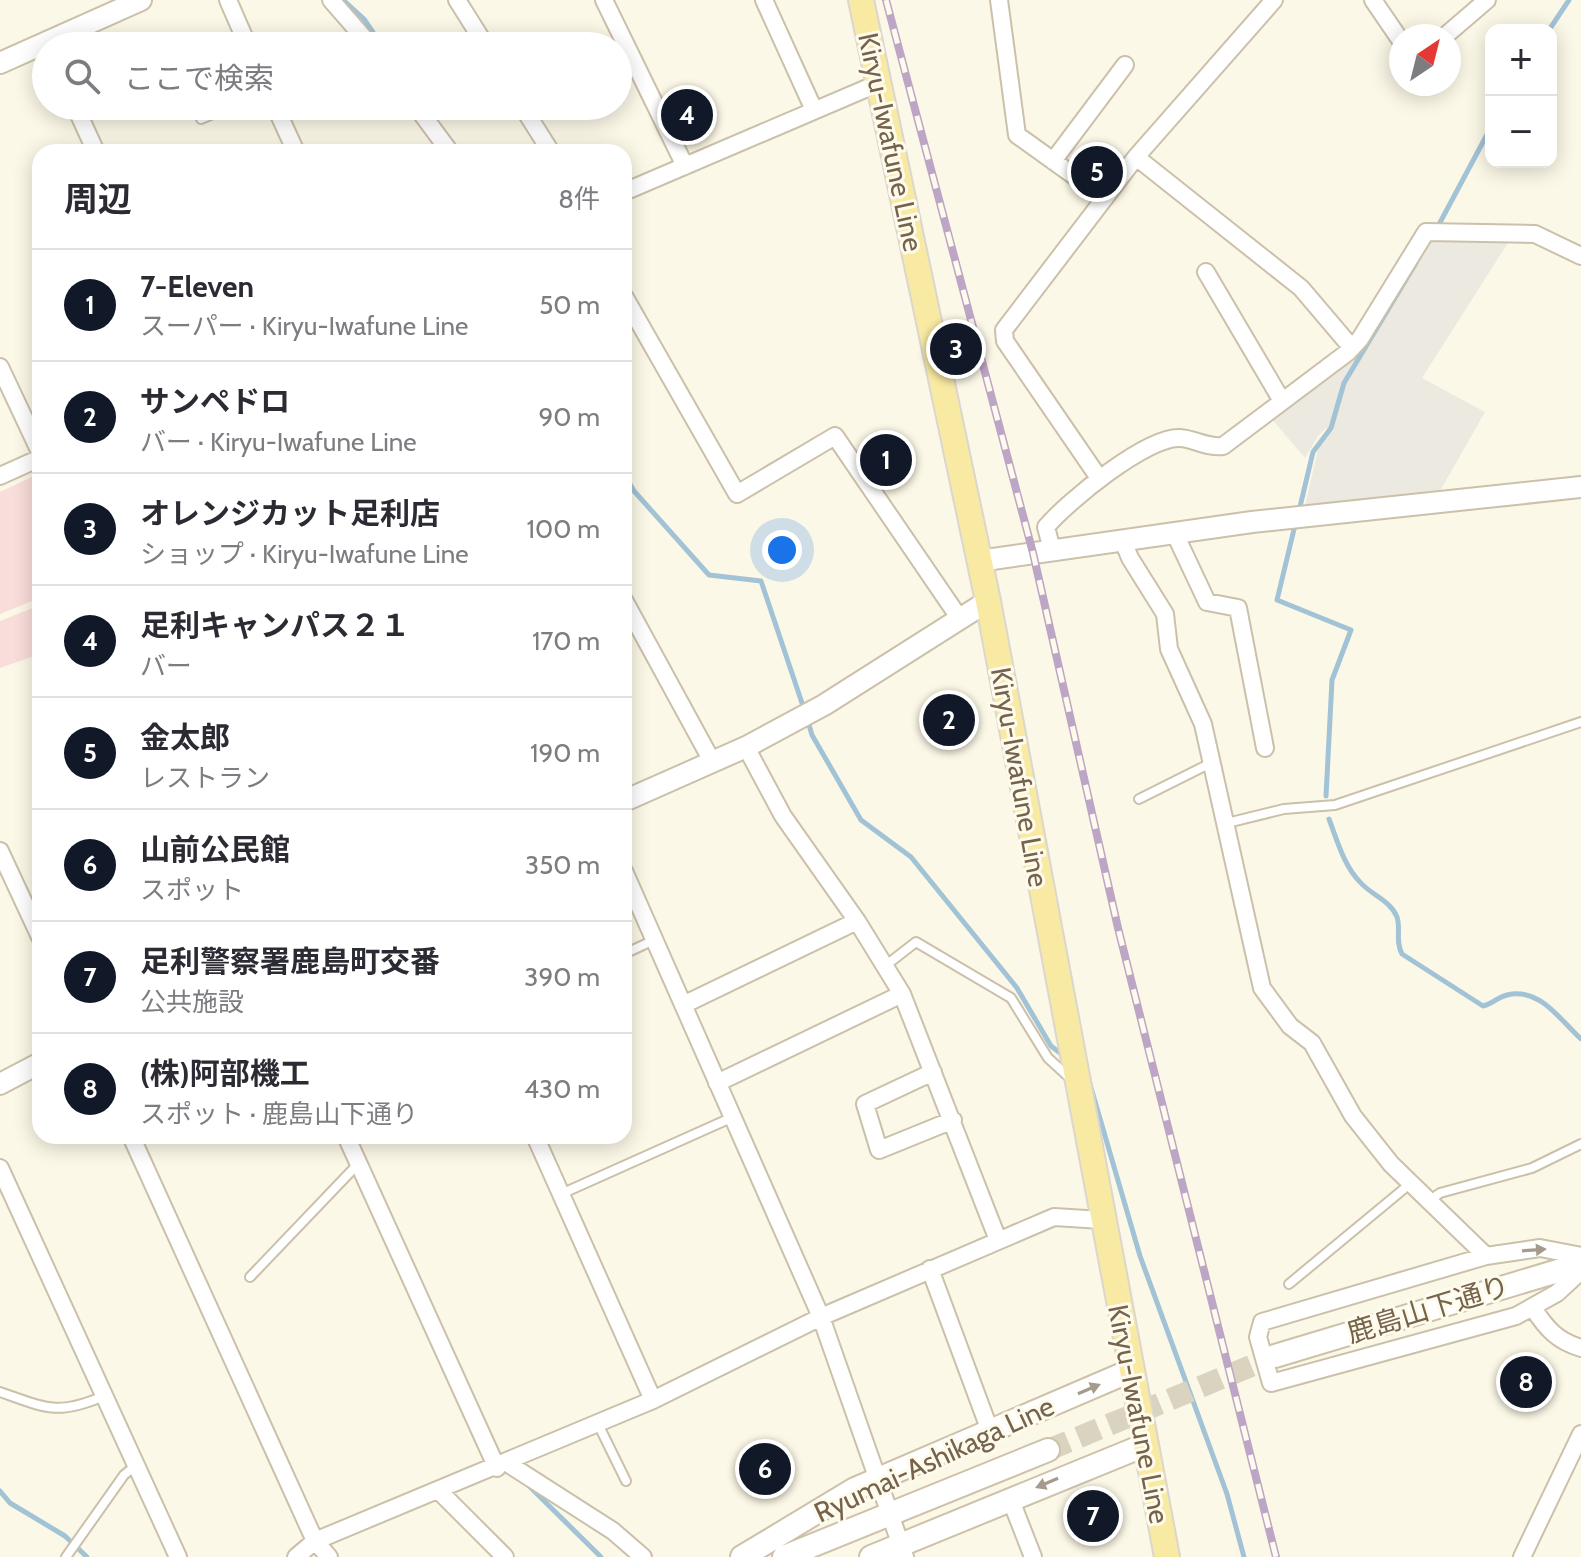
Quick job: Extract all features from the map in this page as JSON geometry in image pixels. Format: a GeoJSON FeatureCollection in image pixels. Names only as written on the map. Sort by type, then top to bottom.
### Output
{"type":"FeatureCollection","features":[{"type":"Feature","properties":{"kind":"main road","name":"Kiryu-Iwafune Line"},"geometry":{"type":"LineString","coordinates":[[861,0],[988,601],[1167,1557]]}},
{"type":"Feature","properties":{"kind":"main road","name":"鹿島山下通り"},"geometry":{"type":"LineString","coordinates":[[1275,1356],[1581,1264]]}},
{"type":"Feature","properties":{"kind":"main road","name":"Ryumai-Ashikaga Line"},"geometry":{"type":"LineString","coordinates":[[742,1557],[804,1518],[877,1479],[1130,1371]]}},
{"type":"Feature","properties":{"kind":"main road"},"geometry":{"type":"LineString","coordinates":[[871,1557],[902,1551],[1010,1498],[1145,1445]]}},
{"type":"Feature","properties":{"kind":"main road"},"geometry":{"type":"LineString","coordinates":[[784,1557],[1048,1450]]}},
{"type":"Feature","properties":{"kind":"street"},"geometry":{"type":"LineString","coordinates":[[73,32],[141,0]]}},
{"type":"Feature","properties":{"kind":"street"},"geometry":{"type":"LineString","coordinates":[[228,0],[242,32]]}},
{"type":"Feature","properties":{"kind":"street"},"geometry":{"type":"LineString","coordinates":[[331,0],[359,32]]}},
{"type":"Feature","properties":{"kind":"street"},"geometry":{"type":"LineString","coordinates":[[457,0],[477,32]]}},
{"type":"Feature","properties":{"kind":"street"},"geometry":{"type":"LineString","coordinates":[[604,0],[620,32]]}},
{"type":"Feature","properties":{"kind":"street"},"geometry":{"type":"LineString","coordinates":[[764,0],[814,110]]}},
{"type":"Feature","properties":{"kind":"street"},"geometry":{"type":"LineString","coordinates":[[999,0],[1017,135],[1105,198]]}},
{"type":"Feature","properties":{"kind":"street"},"geometry":{"type":"LineString","coordinates":[[1099,478],[1005,341],[1004,330],[1136,157],[1274,0]]}},
{"type":"Feature","properties":{"kind":"street"},"geometry":{"type":"LineString","coordinates":[[1373,0],[1389,24]]}},
{"type":"Feature","properties":{"kind":"street"},"geometry":{"type":"LineString","coordinates":[[1459,24],[1487,0]]}},
{"type":"Feature","properties":{"kind":"street"},"geometry":{"type":"LineString","coordinates":[[0,63],[32,50]]}},
{"type":"Feature","properties":{"kind":"street"},"geometry":{"type":"LineString","coordinates":[[632,57],[685,166]]}},
{"type":"Feature","properties":{"kind":"street"},"geometry":{"type":"LineString","coordinates":[[1053,161],[1125,65]]}},
{"type":"Feature","properties":{"kind":"street"},"geometry":{"type":"LineString","coordinates":[[632,189],[879,83]]}},
{"type":"Feature","properties":{"kind":"street"},"geometry":{"type":"LineString","coordinates":[[81,120],[92,144]]}},
{"type":"Feature","properties":{"kind":"street"},"geometry":{"type":"LineString","coordinates":[[281,120],[292,144]]}},
{"type":"Feature","properties":{"kind":"street"},"geometry":{"type":"LineString","coordinates":[[426,120],[444,144]]}},
{"type":"Feature","properties":{"kind":"street"},"geometry":{"type":"LineString","coordinates":[[531,120],[546,144]]}},
{"type":"Feature","properties":{"kind":"street"},"geometry":{"type":"LineString","coordinates":[[1136,157],[1301,288],[1352,348]]}},
{"type":"Feature","properties":{"kind":"street"},"geometry":{"type":"LineString","coordinates":[[1052,550],[1046,527],[1099,478],[1149,448],[1178,438],[1212,447],[1223,446],[1352,348],[1426,232],[1535,234],[1581,256]]}},
{"type":"Feature","properties":{"kind":"street"},"geometry":{"type":"LineString","coordinates":[[1206,272],[1282,401]]}},
{"type":"Feature","properties":{"kind":"street"},"geometry":{"type":"LineString","coordinates":[[632,310],[737,494],[835,436],[960,619]]}},
{"type":"Feature","properties":{"kind":"street"},"geometry":{"type":"LineString","coordinates":[[0,367],[32,437]]}},
{"type":"Feature","properties":{"kind":"street"},"geometry":{"type":"LineString","coordinates":[[0,476],[32,459]]}},
{"type":"Feature","properties":{"kind":"street"},"geometry":{"type":"LineString","coordinates":[[979,561],[1175,534],[1581,487]]}},
{"type":"Feature","properties":{"kind":"street"},"geometry":{"type":"LineString","coordinates":[[1175,534],[1207,602],[1238,608],[1265,748]]}},
{"type":"Feature","properties":{"kind":"street"},"geometry":{"type":"LineString","coordinates":[[1123,541],[1130,558],[1165,614],[1169,649],[1195,702],[1213,762],[1262,988],[1290,1026],[1312,1043],[1370,1139],[1427,1202],[1486,1256]]}},
{"type":"Feature","properties":{"kind":"street"},"geometry":{"type":"LineString","coordinates":[[632,798],[713,763],[824,705],[988,601]]}},
{"type":"Feature","properties":{"kind":"street"},"geometry":{"type":"LineString","coordinates":[[632,615],[713,763]]}},
{"type":"Feature","properties":{"kind":"street"},"geometry":{"type":"LineString","coordinates":[[746,747],[783,816],[857,921],[902,994],[998,1240]]}},
{"type":"Feature","properties":{"kind":"street"},"geometry":{"type":"LineString","coordinates":[[0,851],[32,920]]}},
{"type":"Feature","properties":{"kind":"street"},"geometry":{"type":"LineString","coordinates":[[632,889],[821,1317],[902,1551]]}},
{"type":"Feature","properties":{"kind":"street"},"geometry":{"type":"LineString","coordinates":[[683,1005],[857,921]]}},
{"type":"Feature","properties":{"kind":"street"},"geometry":{"type":"LineString","coordinates":[[717,1083],[902,994]]}},
{"type":"Feature","properties":{"kind":"street"},"geometry":{"type":"LineString","coordinates":[[0,1084],[32,1067]]}},
{"type":"Feature","properties":{"kind":"street"},"geometry":{"type":"LineString","coordinates":[[933,1072],[865,1104],[879,1150],[953,1120]]}},
{"type":"Feature","properties":{"kind":"street"},"geometry":{"type":"LineString","coordinates":[[135,1144],[315,1541],[329,1557]]}},
{"type":"Feature","properties":{"kind":"street"},"geometry":{"type":"LineString","coordinates":[[350,1144],[502,1466],[613,1531],[643,1557]]}},
{"type":"Feature","properties":{"kind":"street"},"geometry":{"type":"LineString","coordinates":[[539,1144],[653,1400]]}},
{"type":"Feature","properties":{"kind":"street"},"geometry":{"type":"LineString","coordinates":[[0,1168],[178,1557]]}},
{"type":"Feature","properties":{"kind":"street"},"geometry":{"type":"LineString","coordinates":[[296,1557],[315,1541],[502,1466],[653,1400],[821,1317],[998,1240],[1054,1217],[1102,1220]]}},
{"type":"Feature","properties":{"kind":"street"},"geometry":{"type":"LineString","coordinates":[[1581,1256],[1540,1248],[1486,1256],[1262,1322],[1258,1337],[1271,1383],[1516,1316],[1557,1293],[1581,1271]]}},
{"type":"Feature","properties":{"kind":"street"},"geometry":{"type":"LineString","coordinates":[[930,1269],[990,1431]]}},
{"type":"Feature","properties":{"kind":"street"},"geometry":{"type":"LineString","coordinates":[[1533,1308],[1547,1330],[1566,1343],[1581,1348]]}},
{"type":"Feature","properties":{"kind":"street"},"geometry":{"type":"LineString","coordinates":[[1522,1557],[1576,1456],[1581,1434]]}},
{"type":"Feature","properties":{"kind":"street"},"geometry":{"type":"LineString","coordinates":[[439,1491],[505,1557]]}},
{"type":"Feature","properties":{"kind":"street"},"geometry":{"type":"LineString","coordinates":[[1010,1498],[1033,1557]]}},
{"type":"Feature","properties":{"kind":"lane"},"geometry":{"type":"LineString","coordinates":[[1227,823],[1284,809],[1335,805],[1581,722]]}},
{"type":"Feature","properties":{"kind":"lane"},"geometry":{"type":"LineString","coordinates":[[1139,799],[1213,762]]}},
{"type":"Feature","properties":{"kind":"lane"},"geometry":{"type":"LineString","coordinates":[[632,950],[654,940]]}},
{"type":"Feature","properties":{"kind":"lane"},"geometry":{"type":"LineString","coordinates":[[885,966],[916,942],[981,979],[1011,998],[1048,1058],[1077,1085]]}},
{"type":"Feature","properties":{"kind":"lane"},"geometry":{"type":"LineString","coordinates":[[561,1194],[733,1117]]}},
{"type":"Feature","properties":{"kind":"lane"},"geometry":{"type":"LineString","coordinates":[[1427,1202],[1440,1193],[1532,1168],[1581,1144]]}},
{"type":"Feature","properties":{"kind":"lane"},"geometry":{"type":"LineString","coordinates":[[250,1277],[358,1163]]}},
{"type":"Feature","properties":{"kind":"lane"},"geometry":{"type":"LineString","coordinates":[[1289,1284],[1411,1182]]}},
{"type":"Feature","properties":{"kind":"lane"},"geometry":{"type":"LineString","coordinates":[[0,1392],[46,1408],[72,1410],[104,1396]]}},
{"type":"Feature","properties":{"kind":"lane"},"geometry":{"type":"LineString","coordinates":[[598,1424],[626,1481]]}},
{"type":"Feature","properties":{"kind":"lane"},"geometry":{"type":"LineString","coordinates":[[66,1557],[124,1475],[136,1465]]}},
{"type":"Feature","properties":{"kind":"shaded area"},"geometry":{"type":"Polygon","coordinates":[[[1429,238],[1511,238],[1422,378],[1485,412],[1440,491],[1305,506],[1318,449],[1331,432],[1326,428],[1318,436],[1305,458],[1270,417],[1362,345],[1429,238]]]}},
{"type":"Feature","properties":{"kind":"shaded area"},"geometry":{"type":"Polygon","coordinates":[[[32,477],[32,601],[0,614],[0,492],[32,477]]]}},
{"type":"Feature","properties":{"kind":"shaded area"},"geometry":{"type":"Polygon","coordinates":[[[32,608],[32,657],[0,668],[0,621],[32,608]]]}},
{"type":"Feature","properties":{"kind":"waterway"},"geometry":{"type":"LineString","coordinates":[[343,0],[364,19],[373,32]]}},
{"type":"Feature","properties":{"kind":"waterway"},"geometry":{"type":"LineString","coordinates":[[1553,24],[1569,0]]}},
{"type":"Feature","properties":{"kind":"waterway"},"geometry":{"type":"LineString","coordinates":[[1436,230],[1485,138]]}},
{"type":"Feature","properties":{"kind":"waterway"},"geometry":{"type":"LineString","coordinates":[[1299,511],[1313,452],[1331,428],[1344,383],[1416,263]]}},
{"type":"Feature","properties":{"kind":"waterway"},"geometry":{"type":"LineString","coordinates":[[632,488],[709,575],[761,581],[804,709]]}},
{"type":"Feature","properties":{"kind":"waterway"},"geometry":{"type":"LineString","coordinates":[[1296,521],[1277,600],[1351,630],[1332,680],[1326,796]]}},
{"type":"Feature","properties":{"kind":"waterway"},"geometry":{"type":"LineString","coordinates":[[807,718],[812,735],[861,820],[911,857],[1017,988],[1051,1046],[1064,1056]]}},
{"type":"Feature","properties":{"kind":"waterway"},"geometry":{"type":"LineString","coordinates":[[1329,819],[1354,876],[1394,911],[1402,954],[1483,1006],[1504,996],[1519,994],[1539,1000],[1581,1039]]}},
{"type":"Feature","properties":{"kind":"waterway"},"geometry":{"type":"LineString","coordinates":[[1087,1074],[1140,1256],[1227,1494],[1244,1557]]}},
{"type":"Feature","properties":{"kind":"waterway"},"geometry":{"type":"LineString","coordinates":[[527,1484],[601,1557]]}},
{"type":"Feature","properties":{"kind":"waterway"},"geometry":{"type":"LineString","coordinates":[[0,1491],[10,1503],[65,1536],[87,1557]]}},
{"type":"Feature","properties":{"kind":"tunnel"},"geometry":{"type":"LineString","coordinates":[[1048,1450],[1275,1356]]}},
{"type":"Feature","properties":{"kind":"railway"},"geometry":{"type":"LineString","coordinates":[[886,0],[1033,553],[1118,928],[1276,1557]]}},
{"type":"Feature","properties":{"kind":"place","name":"足利キャンパス２１"},"geometry":{"type":"Point","coordinates":[687,115]}},
{"type":"Feature","properties":{"kind":"place","name":"金太郎"},"geometry":{"type":"Point","coordinates":[1097,172]}},
{"type":"Feature","properties":{"kind":"place","name":"オレンジカット足利店"},"geometry":{"type":"Point","coordinates":[956,349]}},
{"type":"Feature","properties":{"kind":"place","name":"7-Eleven"},"geometry":{"type":"Point","coordinates":[886,460]}},
{"type":"Feature","properties":{"kind":"place","name":"サンペドロ"},"geometry":{"type":"Point","coordinates":[949,720]}},
{"type":"Feature","properties":{"kind":"place","name":"(株)阿部機工"},"geometry":{"type":"Point","coordinates":[1526,1382]}},
{"type":"Feature","properties":{"kind":"place","name":"山前公民館"},"geometry":{"type":"Point","coordinates":[765,1469]}},
{"type":"Feature","properties":{"kind":"place","name":"足利警察署鹿島町交番"},"geometry":{"type":"Point","coordinates":[1093,1516]}}]}
